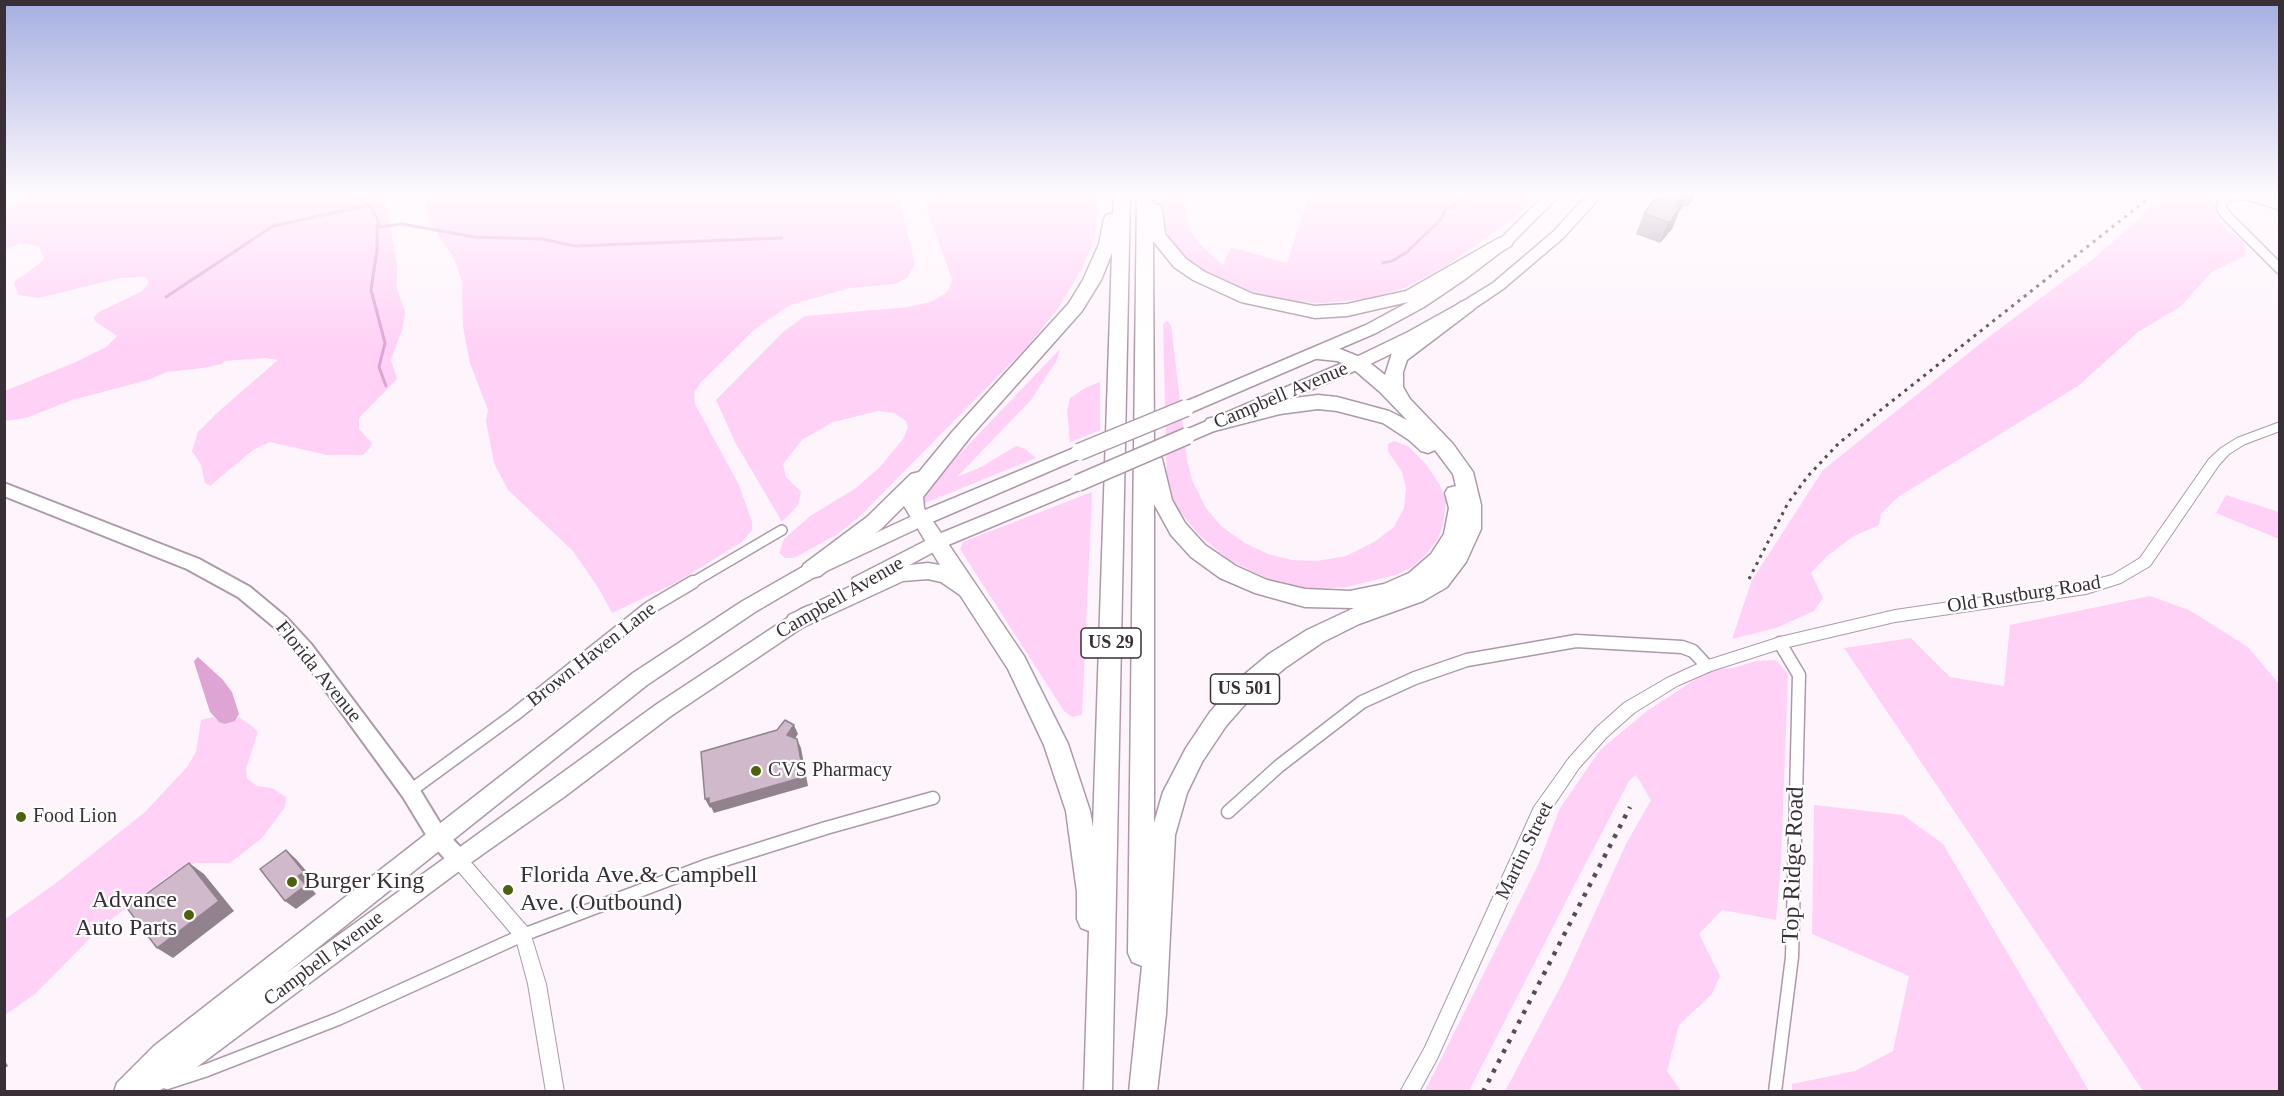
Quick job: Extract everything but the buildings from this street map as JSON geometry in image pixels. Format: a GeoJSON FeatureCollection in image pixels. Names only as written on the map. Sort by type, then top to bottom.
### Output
{"type":"FeatureCollection","features":[{"type":"Feature","properties":{"kind":"highway"},"geometry":{"type":"LineString","coordinates":[[1096,1092],[1090,892],[1078,811],[1056,744],[1016,663],[973,596],[919,520],[914,509],[913,497],[919,486],[968,428],[1076,306],[1092,280],[1107,245]]}},
{"type":"Feature","properties":{"kind":"highway","name":"US 29"},"geometry":{"type":"LineString","coordinates":[[1096,1092],[1121,245]]}},
{"type":"Feature","properties":{"kind":"highway","name":"US 29"},"geometry":{"type":"LineString","coordinates":[[1142,1092],[1145,245]]}},
{"type":"Feature","properties":{"kind":"highway"},"geometry":{"type":"LineString","coordinates":[[1165,245],[1180,263],[1199,276],[1248,298],[1315,312],[1347,310],[1411,296],[1500,245]]}},
{"type":"Feature","properties":{"kind":"highway","name":"US 501"},"geometry":{"type":"LineString","coordinates":[[1142,1092],[1152,1014],[1163,835],[1175,792],[1194,755],[1218,719],[1247,686],[1277,661],[1315,636],[1351,618],[1415,595],[1439,581],[1459,556],[1471,528],[1471,505],[1463,472],[1446,449],[1408,409],[1394,387],[1394,372],[1399,357],[1467,306]]}},
{"type":"Feature","properties":{"kind":"highway"},"geometry":{"type":"LineString","coordinates":[[1315,354],[1340,355],[1358,363],[1408,409]]}},
{"type":"Feature","properties":{"kind":"highway"},"geometry":{"type":"LineString","coordinates":[[1144,408],[1161,501],[1178,529],[1198,551],[1213,562],[1228,572],[1263,587],[1305,598],[1350,600],[1388,592],[1417,579],[1438,560],[1454,536],[1459,508],[1452,482],[1442,460],[1416,435],[1389,418],[1359,408],[1318,402],[1280,407],[1214,424]]}},
{"type":"Feature","properties":{"kind":"highway"},"geometry":{"type":"LineString","coordinates":[[812,570],[874,523],[968,428]]}},
{"type":"Feature","properties":{"kind":"highway"},"geometry":{"type":"LineString","coordinates":[[797,621],[900,573],[928,571],[947,574],[973,596]]}},
{"type":"Feature","properties":{"kind":"main road","name":"Campbell Avenue"},"geometry":{"type":"LineString","coordinates":[[126,1092],[162,1054],[640,679],[748,608],[812,570],[919,520],[1371,329],[1419,303],[1459,277],[1501,245]]}},
{"type":"Feature","properties":{"kind":"main road","name":"Campbell Avenue"},"geometry":{"type":"LineString","coordinates":[[132,1092],[181,1065],[458,859],[557,790],[664,710],[860,582],[935,543],[1358,363],[1414,336],[1498,286],[1547,245]]}},
{"type":"Feature","properties":{"kind":"main road","name":"Florida Avenue"},"geometry":{"type":"LineString","coordinates":[[4,489],[193,564],[244,592],[280,622],[305,649],[411,791],[438,837],[458,859]]}},
{"type":"Feature","properties":{"kind":"street"},"geometry":{"type":"LineString","coordinates":[[2256,245],[2280,269]]}},
{"type":"Feature","properties":{"kind":"street","name":"Old Rustburg Road"},"geometry":{"type":"LineString","coordinates":[[1707,666],[1780,643],[1895,616],[2086,588],[2116,579],[2145,562],[2214,462],[2225,451],[2241,441],[2280,426]]}},
{"type":"Feature","properties":{"kind":"street","name":"Brown Haven Lane"},"geometry":{"type":"LineString","coordinates":[[411,791],[514,715],[649,608],[782,530]]}},
{"type":"Feature","properties":{"kind":"street"},"geometry":{"type":"LineString","coordinates":[[1228,812],[1279,766],[1362,702],[1415,678],[1467,660],[1576,641],[1682,646],[1693,651],[1707,666]]}},
{"type":"Feature","properties":{"kind":"street","name":"Top Ridge Road"},"geometry":{"type":"LineString","coordinates":[[1775,1092],[1792,957],[1798,675],[1780,643]]}},
{"type":"Feature","properties":{"kind":"street","name":"Martin Street"},"geometry":{"type":"LineString","coordinates":[[1409,1092],[1431,1053],[1540,812],[1574,763],[1602,732],[1629,708],[1672,682],[1707,666]]}},
{"type":"Feature","properties":{"kind":"street"},"geometry":{"type":"LineString","coordinates":[[139,1092],[207,1070],[338,1019],[523,935],[705,866],[826,828],[933,798]]}},
{"type":"Feature","properties":{"kind":"street","name":"Florida Avenue"},"geometry":{"type":"LineString","coordinates":[[458,859],[523,935]]}},
{"type":"Feature","properties":{"kind":"street"},"geometry":{"type":"LineString","coordinates":[[523,935],[537,984],[555,1092]]}},
{"type":"Feature","properties":{"kind":"shaded area"},"geometry":{"type":"Polygon","coordinates":[[[5,245],[15,245],[5,250],[5,245]]]}},
{"type":"Feature","properties":{"kind":"shaded area"},"geometry":{"type":"Polygon","coordinates":[[[34,245],[393,245],[397,264],[397,288],[405,312],[403,327],[391,360],[397,379],[359,418],[359,429],[372,443],[369,449],[363,455],[327,455],[270,442],[253,450],[210,486],[205,483],[201,465],[192,451],[198,432],[278,360],[265,358],[224,361],[222,364],[203,368],[167,372],[148,380],[72,400],[26,418],[5,421],[5,391],[106,347],[117,336],[95,321],[94,317],[99,312],[142,291],[148,280],[144,277],[120,278],[39,298],[18,295],[14,282],[44,258],[39,246],[34,245]]]}},
{"type":"Feature","properties":{"kind":"shaded area"},"geometry":{"type":"Polygon","coordinates":[[[445,245],[910,245],[915,264],[907,278],[895,284],[850,288],[790,305],[755,329],[701,382],[694,393],[695,404],[739,485],[752,522],[752,530],[742,542],[677,582],[612,613],[573,551],[508,490],[494,463],[486,421],[488,410],[470,363],[463,327],[462,281],[454,259],[445,245]]]}},
{"type":"Feature","properties":{"kind":"shaded area"},"geometry":{"type":"Polygon","coordinates":[[[940,245],[1092,245],[1083,267],[1059,307],[1027,347],[858,518],[836,535],[794,558],[785,558],[779,553],[784,539],[810,516],[856,488],[880,467],[903,439],[908,427],[906,421],[894,413],[878,411],[833,422],[802,440],[783,464],[786,477],[801,492],[798,505],[782,522],[735,442],[716,400],[783,332],[805,316],[908,307],[930,302],[949,289],[952,279],[940,245]]]}},
{"type":"Feature","properties":{"kind":"shaded area"},"geometry":{"type":"Polygon","coordinates":[[[1175,245],[1201,245],[1223,265],[1231,247],[1287,263],[1293,245],[1475,245],[1446,266],[1405,288],[1366,299],[1322,303],[1283,301],[1255,294],[1212,275],[1185,257],[1175,245]]]}},
{"type":"Feature","properties":{"kind":"shaded area"},"geometry":{"type":"Polygon","coordinates":[[[2109,245],[2244,245],[2247,255],[2212,272],[2181,306],[2138,332],[2078,386],[1898,497],[1881,514],[1879,525],[1854,536],[1827,556],[1811,573],[1823,598],[1814,611],[1776,628],[1732,639],[1752,580],[1823,470],[1986,339],[2109,245]]]}},
{"type":"Feature","properties":{"kind":"shaded area"},"geometry":{"type":"Polygon","coordinates":[[[1167,321],[1171,325],[1187,460],[1192,480],[1206,508],[1221,526],[1245,543],[1268,554],[1292,560],[1317,561],[1346,556],[1374,542],[1394,527],[1404,508],[1406,488],[1402,472],[1388,451],[1388,444],[1394,441],[1408,446],[1425,463],[1440,485],[1446,501],[1443,524],[1438,539],[1427,553],[1412,567],[1396,575],[1346,587],[1321,589],[1293,587],[1266,578],[1229,560],[1200,536],[1177,508],[1167,487],[1163,324],[1167,321]]]}},
{"type":"Feature","properties":{"kind":"shaded area"},"geometry":{"type":"Polygon","coordinates":[[[1060,349],[1057,360],[1031,400],[957,477],[981,467],[1016,446],[1024,448],[1036,458],[925,503],[922,497],[926,489],[1060,349]]]}},
{"type":"Feature","properties":{"kind":"shaded area"},"geometry":{"type":"Polygon","coordinates":[[[1100,382],[1100,430],[1070,442],[1067,410],[1070,398],[1100,382]]]}},
{"type":"Feature","properties":{"kind":"shaded area"},"geometry":{"type":"Polygon","coordinates":[[[1092,492],[1082,715],[1072,717],[1064,711],[960,549],[963,542],[1092,492]]]}},
{"type":"Feature","properties":{"kind":"shaded area"},"geometry":{"type":"Polygon","coordinates":[[[2226,495],[2279,512],[2279,539],[2216,513],[2226,495]]]}},
{"type":"Feature","properties":{"kind":"shaded area"},"geometry":{"type":"Polygon","coordinates":[[[2150,596],[2189,610],[2248,647],[2279,684],[2279,1091],[2143,1091],[1844,648],[1911,638],[1950,677],[2004,686],[2010,625],[2150,596]]]}},
{"type":"Feature","properties":{"kind":"shaded area"},"geometry":{"type":"Polygon","coordinates":[[[198,657],[223,680],[232,692],[239,714],[235,721],[225,724],[219,722],[210,712],[194,661],[198,657]]]}},
{"type":"Feature","properties":{"kind":"shaded area"},"geometry":{"type":"Polygon","coordinates":[[[1776,660],[1788,674],[1781,862],[1776,920],[1722,910],[1699,934],[1720,976],[1712,994],[1679,1025],[1667,1071],[1681,1091],[1505,1091],[1564,980],[1626,844],[1651,800],[1636,775],[1629,781],[1469,1091],[1425,1091],[1538,865],[1560,808],[1600,750],[1647,711],[1697,678],[1718,669],[1733,668],[1756,661],[1776,660]]]}},
{"type":"Feature","properties":{"kind":"shaded area"},"geometry":{"type":"Polygon","coordinates":[[[213,717],[219,722],[235,721],[239,717],[258,732],[246,769],[247,778],[257,786],[272,788],[286,797],[285,807],[262,838],[230,863],[195,863],[171,874],[100,928],[35,994],[5,1015],[4,920],[56,883],[145,812],[187,767],[196,752],[201,720],[213,717]]]}},
{"type":"Feature","properties":{"kind":"shaded area"},"geometry":{"type":"Polygon","coordinates":[[[1814,805],[1903,815],[1943,844],[2089,1091],[1792,1091],[1792,1084],[1855,1071],[1893,1051],[1909,976],[1812,934],[1814,805]]]}},
{"type":"Feature","properties":{"kind":"waterway"},"geometry":{"type":"LineString","coordinates":[[166,297],[244,245]]}},
{"type":"Feature","properties":{"kind":"waterway"},"geometry":{"type":"LineString","coordinates":[[377,245],[371,290],[385,343],[379,367],[386,386]]}},
{"type":"Feature","properties":{"kind":"waterway"},"geometry":{"type":"LineString","coordinates":[[571,245],[597,245]]}},
{"type":"Feature","properties":{"kind":"waterway"},"geometry":{"type":"LineString","coordinates":[[1383,263],[1392,261],[1414,245]]}},
{"type":"Feature","properties":{"kind":"railway"},"geometry":{"type":"LineString","coordinates":[[1749,579],[1788,503],[1808,476],[1839,443],[2089,245]]}},
{"type":"Feature","properties":{"kind":"railway"},"geometry":{"type":"LineString","coordinates":[[1483,1092],[1630,807]]}},
{"type":"Feature","properties":{"kind":"place","name":"CVS Pharmacy"},"geometry":{"type":"Point","coordinates":[756,771]}},
{"type":"Feature","properties":{"kind":"place","name":"Food Lion"},"geometry":{"type":"Point","coordinates":[21,817]}},
{"type":"Feature","properties":{"kind":"place","name":"Burger King"},"geometry":{"type":"Point","coordinates":[292,882]}},
{"type":"Feature","properties":{"kind":"place","name":"Florida Ave.& Campbell Ave. (Outbound)"},"geometry":{"type":"Point","coordinates":[508,890]}},
{"type":"Feature","properties":{"kind":"place","name":"Advance Auto Parts"},"geometry":{"type":"Point","coordinates":[189,915]}}]}
